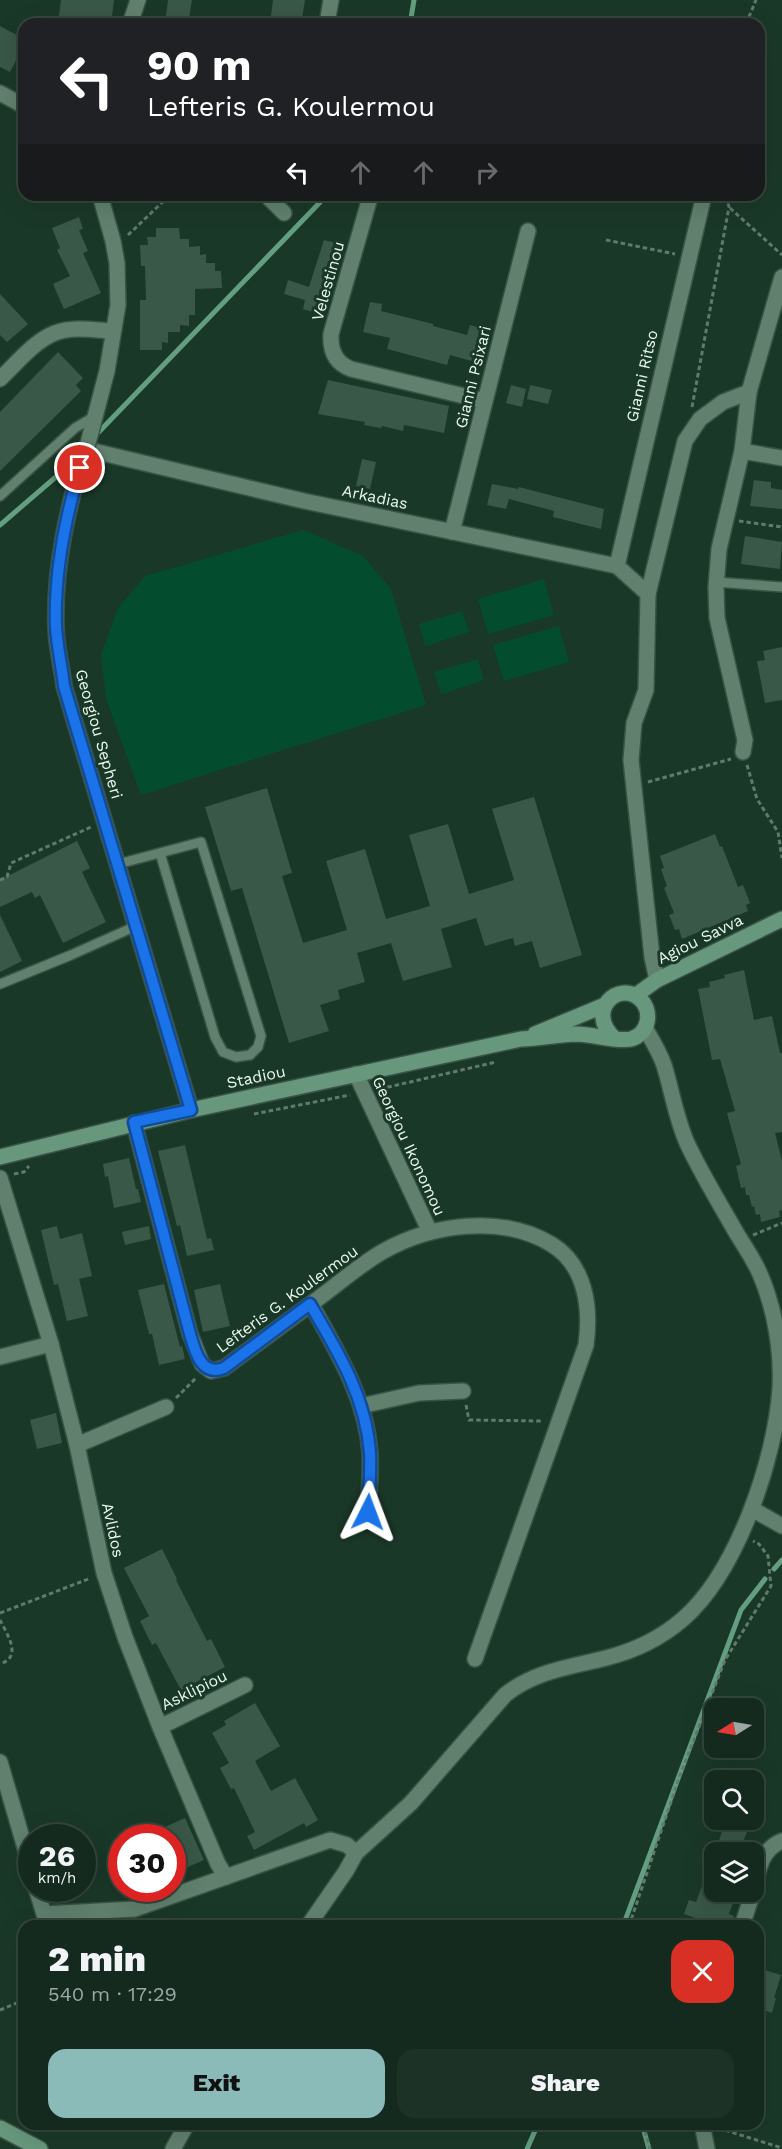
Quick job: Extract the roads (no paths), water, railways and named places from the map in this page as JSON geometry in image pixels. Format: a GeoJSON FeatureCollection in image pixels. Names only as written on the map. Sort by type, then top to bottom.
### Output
{"type":"FeatureCollection","features":[{"type":"Feature","properties":{"kind":"street"},"geometry":{"type":"LineString","coordinates":[[132,18],[138,0]]}},
{"type":"Feature","properties":{"kind":"street"},"geometry":{"type":"LineString","coordinates":[[328,18],[331,0]]}},
{"type":"Feature","properties":{"kind":"street"},"geometry":{"type":"LineString","coordinates":[[0,93],[18,101]]}},
{"type":"Feature","properties":{"kind":"street","name":"Georgiou Sepheri"},"geometry":{"type":"LineString","coordinates":[[102,201],[114,248],[118,305],[107,372],[69,506],[59,560],[56,627],[64,686],[191,1110]]}},
{"type":"Feature","properties":{"kind":"street"},"geometry":{"type":"LineString","coordinates":[[272,201],[284,213]]}},
{"type":"Feature","properties":{"kind":"street","name":"Velestinou"},"geometry":{"type":"LineString","coordinates":[[369,201],[331,334],[334,355],[341,364],[351,369],[485,401]]}},
{"type":"Feature","properties":{"kind":"street","name":"Gianni Ritso"},"geometry":{"type":"LineString","coordinates":[[617,566],[703,201]]}},
{"type":"Feature","properties":{"kind":"street","name":"Gianni Psixari"},"geometry":{"type":"LineString","coordinates":[[452,531],[528,231]]}},
{"type":"Feature","properties":{"kind":"street"},"geometry":{"type":"LineString","coordinates":[[742,752],[746,740],[717,618],[716,582],[719,549],[742,450],[749,392],[782,277]]}},
{"type":"Feature","properties":{"kind":"street"},"geometry":{"type":"LineString","coordinates":[[0,379],[40,342],[56,332],[113,331]]}},
{"type":"Feature","properties":{"kind":"street"},"geometry":{"type":"LineString","coordinates":[[657,980],[652,957],[631,760],[634,723],[646,690],[648,594],[685,441],[700,419],[723,402],[749,392]]}},
{"type":"Feature","properties":{"kind":"street"},"geometry":{"type":"LineString","coordinates":[[742,450],[782,458]]}},
{"type":"Feature","properties":{"kind":"street","name":"Arkadias"},"geometry":{"type":"LineString","coordinates":[[85,452],[304,501],[617,566]]}},
{"type":"Feature","properties":{"kind":"street"},"geometry":{"type":"LineString","coordinates":[[617,566],[648,594]]}},
{"type":"Feature","properties":{"kind":"street","name":"Agiou Savva"},"geometry":{"type":"LineString","coordinates":[[636,995],[657,980],[782,919]]}},
{"type":"Feature","properties":{"kind":"street"},"geometry":{"type":"LineString","coordinates":[[623,993],[636,995],[646,1007],[648,1014],[645,1028],[634,1038],[627,1040],[614,1038],[604,1026],[602,1012],[605,1005],[616,995],[623,993]]}},
{"type":"Feature","properties":{"kind":"street","name":"Stadiou"},"geometry":{"type":"LineString","coordinates":[[521,1040],[605,1005]]}},
{"type":"Feature","properties":{"kind":"street"},"geometry":{"type":"LineString","coordinates":[[312,1920],[356,1853],[411,1803],[493,1707],[518,1684],[541,1674],[636,1649],[666,1632],[682,1619],[705,1594],[741,1535],[752,1509],[774,1429],[780,1389],[777,1338],[770,1306],[760,1273],[706,1182],[686,1140],[678,1120],[664,1065],[657,1047],[645,1028]]}},
{"type":"Feature","properties":{"kind":"street","name":"Stadiou"},"geometry":{"type":"LineString","coordinates":[[0,1157],[134,1122],[521,1040],[577,1034],[614,1038]]}},
{"type":"Feature","properties":{"kind":"street","name":"Georgiou Ikonomou"},"geometry":{"type":"LineString","coordinates":[[356,1074],[430,1232]]}},
{"type":"Feature","properties":{"kind":"street","name":"Lefteris G. Koulermou"},"geometry":{"type":"LineString","coordinates":[[134,1122],[190,1334],[197,1356],[206,1368],[218,1371],[224,1368],[381,1252],[430,1232],[455,1227],[503,1227],[534,1234],[560,1249],[580,1277],[589,1320],[586,1345],[475,1659]]}},
{"type":"Feature","properties":{"kind":"street","name":"Avlidos"},"geometry":{"type":"LineString","coordinates":[[0,1178],[51,1344],[104,1573],[124,1637],[218,1864],[226,1876]]}},
{"type":"Feature","properties":{"kind":"street"},"geometry":{"type":"LineString","coordinates":[[310,1304],[352,1380],[362,1406],[370,1452],[368,1512]]}},
{"type":"Feature","properties":{"kind":"street"},"geometry":{"type":"LineString","coordinates":[[0,1357],[51,1344]]}},
{"type":"Feature","properties":{"kind":"street"},"geometry":{"type":"LineString","coordinates":[[362,1406],[419,1393],[463,1391]]}},
{"type":"Feature","properties":{"kind":"street"},"geometry":{"type":"LineString","coordinates":[[76,1445],[166,1407]]}},
{"type":"Feature","properties":{"kind":"street"},"geometry":{"type":"LineString","coordinates":[[752,1509],[782,1526]]}},
{"type":"Feature","properties":{"kind":"street","name":"Asklipiou"},"geometry":{"type":"LineString","coordinates":[[160,1727],[245,1685]]}},
{"type":"Feature","properties":{"kind":"street"},"geometry":{"type":"LineString","coordinates":[[0,1762],[18,1824]]}},
{"type":"Feature","properties":{"kind":"street"},"geometry":{"type":"LineString","coordinates":[[40,1902],[44,1914],[135,1909],[330,1840],[347,1845],[356,1853]]}},
{"type":"Feature","properties":{"kind":"street"},"geometry":{"type":"LineString","coordinates":[[764,1855],[767,1850],[780,1841]]}},
{"type":"Feature","properties":{"kind":"street"},"geometry":{"type":"LineString","coordinates":[[744,1920],[750,1902]]}},
{"type":"Feature","properties":{"kind":"street"},"geometry":{"type":"LineString","coordinates":[[0,2128],[40,2149]]}},
{"type":"Feature","properties":{"kind":"street"},"geometry":{"type":"LineString","coordinates":[[173,2149],[184,2130]]}},
{"type":"Feature","properties":{"kind":"street"},"geometry":{"type":"LineString","coordinates":[[707,2149],[709,2130]]}},
{"type":"Feature","properties":{"kind":"lane"},"geometry":{"type":"LineString","coordinates":[[0,496],[75,428],[95,416]]}},
{"type":"Feature","properties":{"kind":"lane"},"geometry":{"type":"LineString","coordinates":[[716,582],[782,587]]}},
{"type":"Feature","properties":{"kind":"lane"},"geometry":{"type":"LineString","coordinates":[[118,864],[201,842],[261,1036],[258,1047],[250,1055],[236,1057],[223,1052],[215,1037],[160,853]]}},
{"type":"Feature","properties":{"kind":"lane"},"geometry":{"type":"LineString","coordinates":[[0,984],[136,926]]}},
{"type":"Feature","properties":{"kind":"waterway"},"geometry":{"type":"LineString","coordinates":[[411,18],[414,0]]}},
{"type":"Feature","properties":{"kind":"waterway"},"geometry":{"type":"LineString","coordinates":[[95,436],[321,201]]}},
{"type":"Feature","properties":{"kind":"waterway"},"geometry":{"type":"LineString","coordinates":[[0,525],[57,476],[79,453]]}},
{"type":"Feature","properties":{"kind":"waterway"},"geometry":{"type":"LineString","coordinates":[[774,1569],[782,1560]]}},
{"type":"Feature","properties":{"kind":"waterway"},"geometry":{"type":"LineString","coordinates":[[625,1920],[741,1610],[765,1579]]}},
{"type":"Feature","properties":{"kind":"waterway"},"geometry":{"type":"LineString","coordinates":[[527,2149],[535,2130]]}},
{"type":"Feature","properties":{"kind":"waterway"},"geometry":{"type":"LineString","coordinates":[[644,2130],[649,2149]]}}]}
